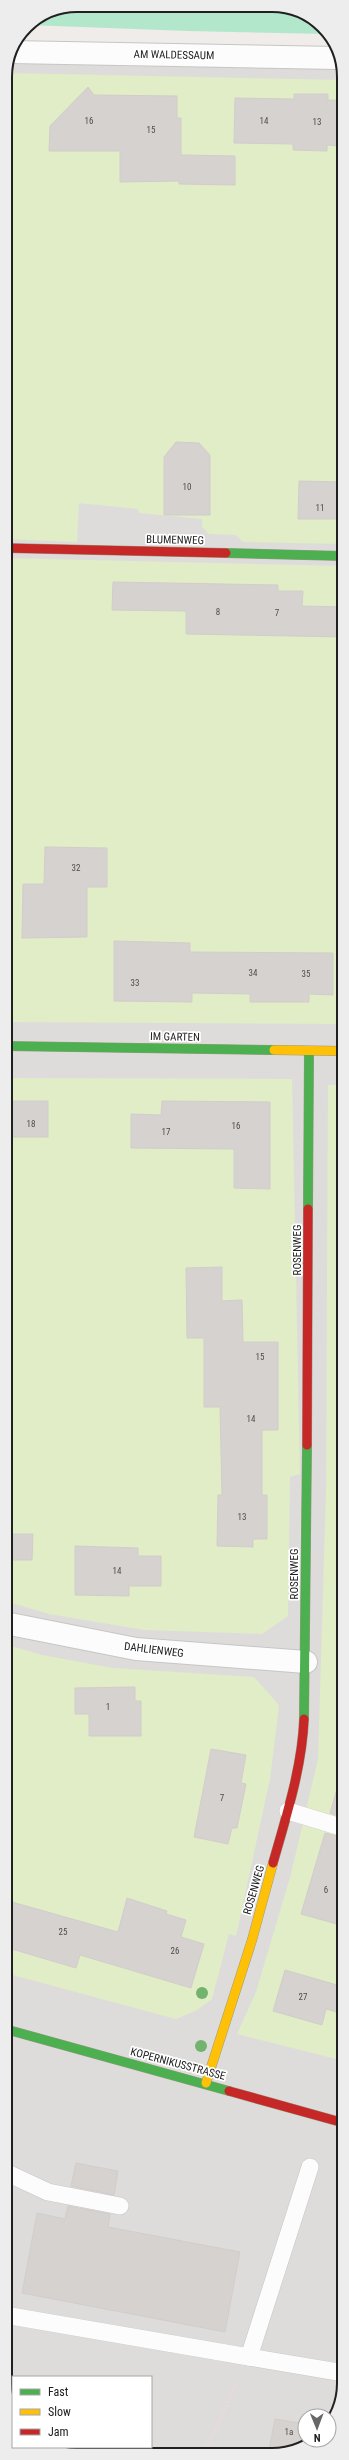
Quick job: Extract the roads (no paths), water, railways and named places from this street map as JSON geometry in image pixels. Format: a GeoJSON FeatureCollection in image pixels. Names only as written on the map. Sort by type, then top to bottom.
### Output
{"type":"FeatureCollection","features":[{"type":"Feature","properties":{"kind":"street","name":"AM WALDESSAUM"},"geometry":{"type":"LineString","coordinates":[[17,52],[334,58]]}},
{"type":"Feature","properties":{"kind":"street","name":"BLUMENWEG"},"geometry":{"type":"LineString","coordinates":[[12,548],[337,556]]}},
{"type":"Feature","properties":{"kind":"street","name":"IM GARTEN"},"geometry":{"type":"LineString","coordinates":[[12,1046],[337,1051]]}},
{"type":"Feature","properties":{"kind":"street","name":"ROSENWEG"},"geometry":{"type":"LineString","coordinates":[[206,2084],[252,1940],[288,1811],[303,1735],[306,1662],[309,1051]]}},
{"type":"Feature","properties":{"kind":"street","name":"DAHLIENWEG"},"geometry":{"type":"LineString","coordinates":[[12,1624],[136,1649],[306,1662]]}},
{"type":"Feature","properties":{"kind":"street","name":"KOPERNIKUSSTRASSE"},"geometry":{"type":"LineString","coordinates":[[12,2031],[337,2121]]}},
{"type":"Feature","properties":{"kind":"lane"},"geometry":{"type":"LineString","coordinates":[[288,1811],[337,1826]]}},
{"type":"Feature","properties":{"kind":"lane"},"geometry":{"type":"LineString","coordinates":[[249,2357],[310,2167]]}},
{"type":"Feature","properties":{"kind":"lane"},"geometry":{"type":"LineString","coordinates":[[12,2175],[48,2192],[120,2206]]}},
{"type":"Feature","properties":{"kind":"lane"},"geometry":{"type":"LineString","coordinates":[[12,2316],[337,2372]]}}]}
